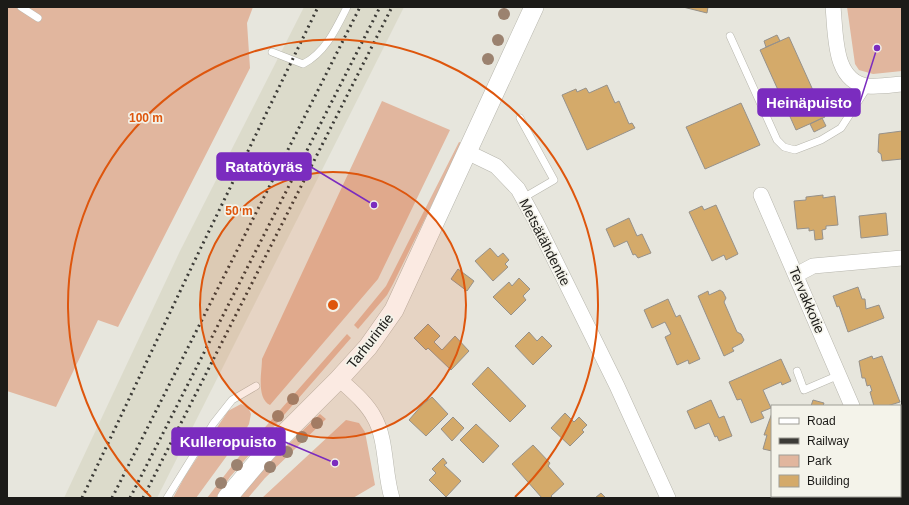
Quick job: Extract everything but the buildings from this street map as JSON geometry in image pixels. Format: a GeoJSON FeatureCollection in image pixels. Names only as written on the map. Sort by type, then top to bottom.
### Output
{"type":"FeatureCollection","features":[{"type":"Feature","properties":{"kind":"street"},"geometry":{"type":"LineString","coordinates":[[467,152],[534,7]]}},
{"type":"Feature","properties":{"kind":"street"},"geometry":{"type":"LineString","coordinates":[[833,7],[840,60],[844,72],[853,82],[868,86],[902,84]]}},
{"type":"Feature","properties":{"kind":"street","name":"Metsätähdentie"},"geometry":{"type":"LineString","coordinates":[[467,152],[496,166],[518,189],[617,386],[668,498]]}},
{"type":"Feature","properties":{"kind":"street","name":"Tarhurintie"},"geometry":{"type":"LineString","coordinates":[[227,498],[266,452],[339,379],[368,347],[394,310],[467,152]]}},
{"type":"Feature","properties":{"kind":"street","name":"Tervakkotie"},"geometry":{"type":"LineString","coordinates":[[761,195],[852,405]]}},
{"type":"Feature","properties":{"kind":"street"},"geometry":{"type":"LineString","coordinates":[[796,275],[813,266],[902,258]]}},
{"type":"Feature","properties":{"kind":"street"},"geometry":{"type":"LineString","coordinates":[[339,379],[357,395],[374,417],[380,434],[388,486],[392,498]]}},
{"type":"Feature","properties":{"kind":"lane"},"geometry":{"type":"LineString","coordinates":[[21,7],[38,18]]}},
{"type":"Feature","properties":{"kind":"lane"},"geometry":{"type":"LineString","coordinates":[[272,52],[303,64],[312,60],[332,36],[347,7]]}},
{"type":"Feature","properties":{"kind":"lane"},"geometry":{"type":"LineString","coordinates":[[730,36],[777,140],[784,148],[795,150],[821,140],[841,128],[868,86]]}},
{"type":"Feature","properties":{"kind":"lane"},"geometry":{"type":"LineString","coordinates":[[520,118],[554,180],[523,198]]}},
{"type":"Feature","properties":{"kind":"lane"},"geometry":{"type":"LineString","coordinates":[[797,371],[804,390],[839,376]]}},
{"type":"Feature","properties":{"kind":"lane"},"geometry":{"type":"LineString","coordinates":[[167,498],[214,424],[232,400],[256,386]]}},
{"type":"Feature","properties":{"kind":"shaded area"},"geometry":{"type":"Polygon","coordinates":[[[304,7],[404,7],[157,498],[64,498],[180,251],[304,7]]]}},
{"type":"Feature","properties":{"kind":"green space"},"geometry":{"type":"Polygon","coordinates":[[[7,7],[253,7],[247,23],[250,68],[118,327],[98,320],[56,407],[7,391],[7,7]]]}},
{"type":"Feature","properties":{"kind":"green space"},"geometry":{"type":"Polygon","coordinates":[[[847,7],[902,7],[902,71],[873,74],[859,70],[855,64],[847,7]]]}},
{"type":"Feature","properties":{"kind":"green space"},"geometry":{"type":"Polygon","coordinates":[[[382,101],[450,130],[378,279],[270,405],[266,402],[261,391],[262,359],[382,101]]]}},
{"type":"Feature","properties":{"kind":"green space"},"geometry":{"type":"Polygon","coordinates":[[[459,142],[462,143],[393,284],[387,295],[358,329],[354,325],[386,286],[459,142]]]}},
{"type":"Feature","properties":{"kind":"green space"},"geometry":{"type":"Polygon","coordinates":[[[347,334],[351,338],[230,477],[216,498],[207,498],[238,458],[347,334]]]}},
{"type":"Feature","properties":{"kind":"green space"},"geometry":{"type":"Polygon","coordinates":[[[241,404],[248,407],[251,414],[249,424],[245,431],[196,498],[173,498],[185,476],[228,411],[241,404]]]}},
{"type":"Feature","properties":{"kind":"green space"},"geometry":{"type":"Polygon","coordinates":[[[320,414],[326,419],[265,478],[248,498],[239,498],[273,459],[320,414]]]}},
{"type":"Feature","properties":{"kind":"green space"},"geometry":{"type":"Polygon","coordinates":[[[346,420],[359,423],[365,432],[375,485],[353,498],[262,498],[346,420]]]}},
{"type":"Feature","properties":{"kind":"railway"},"geometry":{"type":"LineString","coordinates":[[82,498],[194,262],[318,7]]}},
{"type":"Feature","properties":{"kind":"railway"},"geometry":{"type":"LineString","coordinates":[[112,498],[360,7]]}},
{"type":"Feature","properties":{"kind":"railway"},"geometry":{"type":"LineString","coordinates":[[130,498],[380,7]]}},
{"type":"Feature","properties":{"kind":"railway"},"geometry":{"type":"LineString","coordinates":[[143,498],[392,7]]}},
{"type":"Feature","properties":{"kind":"place","name":"Heinäpuisto"},"geometry":{"type":"Point","coordinates":[877,48]}},
{"type":"Feature","properties":{"kind":"place","name":"Ratatöyräs"},"geometry":{"type":"Point","coordinates":[374,205]}},
{"type":"Feature","properties":{"kind":"place","name":"Kulleropuisto"},"geometry":{"type":"Point","coordinates":[335,463]}}]}
